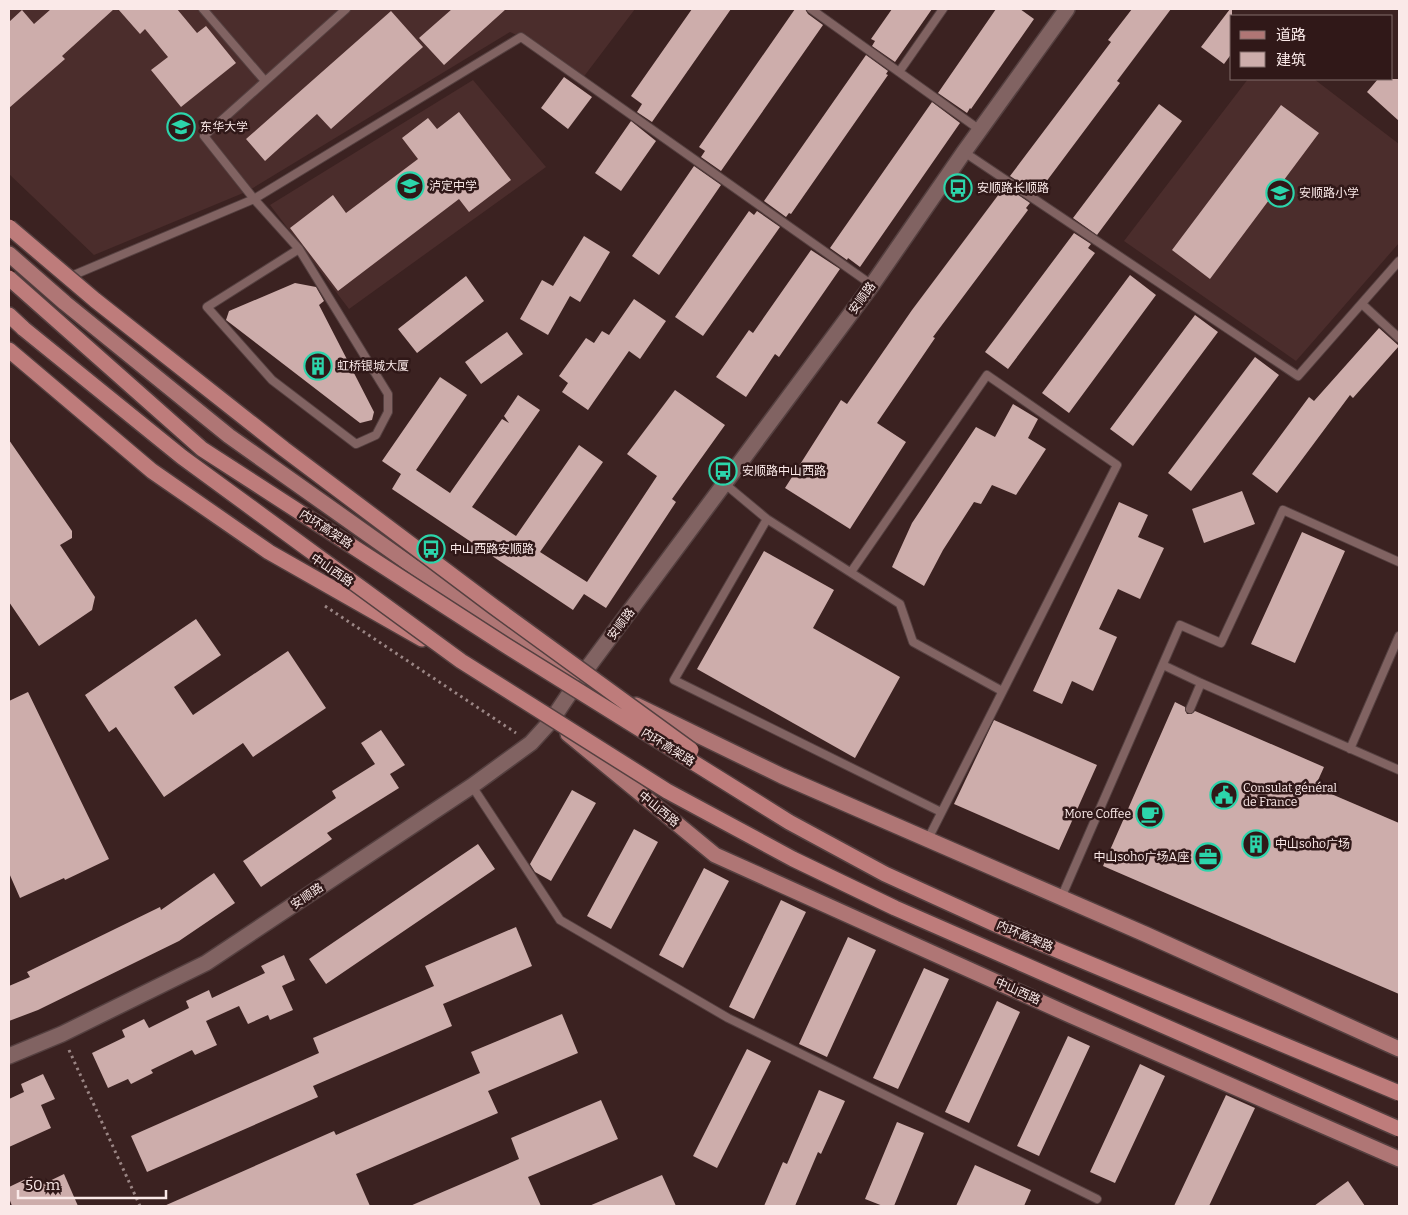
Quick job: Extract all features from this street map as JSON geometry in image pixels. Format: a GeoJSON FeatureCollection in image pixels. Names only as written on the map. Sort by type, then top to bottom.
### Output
{"type":"FeatureCollection","features":[{"type":"Feature","properties":{"kind":"highway"},"geometry":{"type":"LineString","coordinates":[[9,227],[102,306],[307,467],[493,606],[789,822]]}},
{"type":"Feature","properties":{"kind":"highway","name":"内环高架路"},"geometry":{"type":"LineString","coordinates":[[9,278],[202,449],[504,646],[789,822],[885,874],[997,925],[1399,1093]]}},
{"type":"Feature","properties":{"kind":"highway","name":"内环高架路"},"geometry":{"type":"LineString","coordinates":[[9,315],[182,457],[461,661],[667,792],[793,859],[895,908],[1399,1128]]}},
{"type":"Feature","properties":{"kind":"highway"},"geometry":{"type":"LineString","coordinates":[[9,350],[152,471],[268,552],[461,661]]}},
{"type":"Feature","properties":{"kind":"main road"},"geometry":{"type":"LineString","coordinates":[[9,254],[65,304],[229,436],[414,567],[580,678],[782,776],[1062,898],[1399,1049]]}},
{"type":"Feature","properties":{"kind":"main road","name":"中山西路"},"geometry":{"type":"LineString","coordinates":[[9,308],[64,361],[281,535],[551,721],[715,855],[1125,1039],[1399,1159]]}},
{"type":"Feature","properties":{"kind":"street","name":"安顺路"},"geometry":{"type":"LineString","coordinates":[[9,1056],[62,1034],[206,963],[472,786],[531,743],[551,721],[580,678],[872,285],[964,152],[1067,9]]}},
{"type":"Feature","properties":{"kind":"lane"},"geometry":{"type":"LineString","coordinates":[[203,9],[265,81]]}},
{"type":"Feature","properties":{"kind":"lane"},"geometry":{"type":"LineString","coordinates":[[299,250],[207,307],[272,380],[356,444],[376,435],[388,412],[388,394],[299,250],[254,199],[204,136],[346,9]]}},
{"type":"Feature","properties":{"kind":"lane"},"geometry":{"type":"LineString","coordinates":[[811,9],[980,130]]}},
{"type":"Feature","properties":{"kind":"lane"},"geometry":{"type":"LineString","coordinates":[[899,72],[943,9]]}},
{"type":"Feature","properties":{"kind":"lane"},"geometry":{"type":"LineString","coordinates":[[69,277],[254,199],[521,37],[872,285]]}},
{"type":"Feature","properties":{"kind":"lane"},"geometry":{"type":"LineString","coordinates":[[964,152],[1298,376],[1399,261]]}},
{"type":"Feature","properties":{"kind":"lane"},"geometry":{"type":"LineString","coordinates":[[1362,304],[1399,338]]}},
{"type":"Feature","properties":{"kind":"lane"},"geometry":{"type":"LineString","coordinates":[[851,572],[987,375],[1117,465],[928,839]]}},
{"type":"Feature","properties":{"kind":"lane"},"geometry":{"type":"LineString","coordinates":[[725,484],[767,519],[900,604],[913,642],[1002,691]]}},
{"type":"Feature","properties":{"kind":"lane"},"geometry":{"type":"LineString","coordinates":[[1062,898],[1180,625],[1221,643],[1283,510],[1399,562]]}},
{"type":"Feature","properties":{"kind":"lane"},"geometry":{"type":"LineString","coordinates":[[767,519],[674,680],[941,812]]}},
{"type":"Feature","properties":{"kind":"lane"},"geometry":{"type":"LineString","coordinates":[[1350,749],[1399,636]]}},
{"type":"Feature","properties":{"kind":"lane"},"geometry":{"type":"LineString","coordinates":[[1163,665],[1399,770]]}},
{"type":"Feature","properties":{"kind":"lane"},"geometry":{"type":"LineString","coordinates":[[1190,709],[1201,683]]}},
{"type":"Feature","properties":{"kind":"lane"},"geometry":{"type":"LineString","coordinates":[[472,786],[560,920],[728,1018],[1097,1199]]}},
{"type":"Feature","properties":{"kind":"path"},"geometry":{"type":"LineString","coordinates":[[62,1034],[140,1206]]}},
{"type":"Feature","properties":{"kind":"shaded area","name":"东华大学"},"geometry":{"type":"Polygon","coordinates":[[[9,9],[635,9],[582,79],[521,37],[510,32],[248,191],[94,255],[9,174],[9,9]]]}},
{"type":"Feature","properties":{"kind":"shaded area","name":"泸定中学"},"geometry":{"type":"Polygon","coordinates":[[[473,80],[546,167],[349,309],[270,205],[473,80]]]}},
{"type":"Feature","properties":{"kind":"shaded area","name":"安顺路小学"},"geometry":{"type":"Polygon","coordinates":[[[1247,80],[1315,80],[1399,144],[1399,243],[1296,361],[1124,241],[1247,80]]]}},
{"type":"Feature","properties":{"kind":"building"},"geometry":{"type":"Polygon","coordinates":[[[51,9],[114,9],[62,56],[65,59],[9,108],[9,22],[22,10],[34,24],[51,9]]]}},
{"type":"Feature","properties":{"kind":"building"},"geometry":{"type":"Polygon","coordinates":[[[118,9],[177,9],[197,33],[206,26],[236,63],[181,107],[151,70],[168,57],[145,29],[140,34],[118,9]]]}},
{"type":"Feature","properties":{"kind":"building"},"geometry":{"type":"Polygon","coordinates":[[[452,9],[506,9],[444,65],[419,38],[452,9]]]}},
{"type":"Feature","properties":{"kind":"building"},"geometry":{"type":"Polygon","coordinates":[[[692,9],[731,9],[652,122],[637,112],[642,104],[631,96],[692,9]]]}},
{"type":"Feature","properties":{"kind":"building"},"geometry":{"type":"Polygon","coordinates":[[[795,9],[805,9],[808,14],[823,25],[721,171],[701,157],[705,151],[699,147],[795,9]]]}},
{"type":"Feature","properties":{"kind":"building"},"geometry":{"type":"Polygon","coordinates":[[[892,9],[932,9],[895,62],[872,46],[875,41],[871,39],[892,9]]]}},
{"type":"Feature","properties":{"kind":"building"},"geometry":{"type":"Polygon","coordinates":[[[996,9],[1020,9],[1034,19],[967,113],[938,93],[996,9]]]}},
{"type":"Feature","properties":{"kind":"building"},"geometry":{"type":"Polygon","coordinates":[[[1132,9],[1171,9],[1117,81],[1120,83],[1037,194],[1010,176],[1111,42],[1108,40],[1132,9]]]}},
{"type":"Feature","properties":{"kind":"building"},"geometry":{"type":"Polygon","coordinates":[[[1230,9],[1232,9],[1232,15],[1230,15],[1230,56],[1224,64],[1201,47],[1230,9]]]}},
{"type":"Feature","properties":{"kind":"building"},"geometry":{"type":"Polygon","coordinates":[[[391,11],[423,47],[331,129],[317,114],[265,161],[246,139],[391,11]]]}},
{"type":"Feature","properties":{"kind":"building"},"geometry":{"type":"Polygon","coordinates":[[[866,55],[888,71],[886,74],[888,75],[791,214],[789,213],[786,217],[764,201],[866,55]]]}},
{"type":"Feature","properties":{"kind":"building"},"geometry":{"type":"Polygon","coordinates":[[[564,77],[592,97],[568,129],[541,108],[564,77]]]}},
{"type":"Feature","properties":{"kind":"building"},"geometry":{"type":"Polygon","coordinates":[[[1399,79],[1399,121],[1367,92],[1377,80],[1399,79]]]}},
{"type":"Feature","properties":{"kind":"building"},"geometry":{"type":"Polygon","coordinates":[[[932,102],[960,123],[860,267],[830,248],[932,102]]]}},
{"type":"Feature","properties":{"kind":"building"},"geometry":{"type":"Polygon","coordinates":[[[1159,104],[1182,121],[1097,235],[1073,218],[1159,104]]]}},
{"type":"Feature","properties":{"kind":"building"},"geometry":{"type":"Polygon","coordinates":[[[1281,105],[1319,133],[1210,279],[1172,250],[1281,105]]]}},
{"type":"Feature","properties":{"kind":"building"},"geometry":{"type":"Polygon","coordinates":[[[459,112],[511,180],[469,212],[459,199],[338,291],[290,228],[333,195],[346,213],[418,159],[402,138],[428,118],[437,129],[459,112]]]}},
{"type":"Feature","properties":{"kind":"building"},"geometry":{"type":"Polygon","coordinates":[[[631,121],[656,141],[621,191],[595,173],[631,121]]]}},
{"type":"Feature","properties":{"kind":"building"},"geometry":{"type":"Polygon","coordinates":[[[694,166],[721,185],[659,275],[632,256],[694,166]]]}},
{"type":"Feature","properties":{"kind":"building"},"geometry":{"type":"Polygon","coordinates":[[[1005,186],[1030,203],[1026,208],[1028,210],[933,337],[935,338],[877,423],[906,442],[850,529],[785,488],[841,400],[847,404],[912,310],[1005,186]]]}},
{"type":"Feature","properties":{"kind":"building"},"geometry":{"type":"Polygon","coordinates":[[[749,211],[754,215],[757,211],[780,227],[703,336],[675,317],[749,211]]]}},
{"type":"Feature","properties":{"kind":"building"},"geometry":{"type":"Polygon","coordinates":[[[1074,233],[1091,244],[1088,248],[1095,253],[1008,369],[985,352],[1074,233]]]}},
{"type":"Feature","properties":{"kind":"building"},"geometry":{"type":"Polygon","coordinates":[[[584,236],[610,252],[580,302],[570,296],[548,335],[520,319],[542,280],[553,286],[584,236]]]}},
{"type":"Feature","properties":{"kind":"building"},"geometry":{"type":"Polygon","coordinates":[[[811,250],[840,269],[779,357],[775,354],[746,397],[716,377],[749,330],[753,333],[811,250]]]}},
{"type":"Feature","properties":{"kind":"building"},"geometry":{"type":"Polygon","coordinates":[[[1130,275],[1156,295],[1069,413],[1042,393],[1130,275]]]}},
{"type":"Feature","properties":{"kind":"building"},"geometry":{"type":"Polygon","coordinates":[[[466,276],[484,301],[417,353],[398,329],[466,276]]]}},
{"type":"Feature","properties":{"kind":"building","name":"虹桥银城大厦"},"geometry":{"type":"Polygon","coordinates":[[[295,283],[316,287],[324,301],[319,305],[374,412],[372,420],[360,423],[226,320],[229,311],[295,283]]]}},
{"type":"Feature","properties":{"kind":"building"},"geometry":{"type":"Polygon","coordinates":[[[634,299],[666,321],[640,359],[629,351],[588,410],[562,392],[568,383],[559,376],[586,338],[594,343],[602,331],[609,335],[634,299]]]}},
{"type":"Feature","properties":{"kind":"building"},"geometry":{"type":"Polygon","coordinates":[[[1195,315],[1218,332],[1133,446],[1110,429],[1195,315]]]}},
{"type":"Feature","properties":{"kind":"building"},"geometry":{"type":"Polygon","coordinates":[[[1379,328],[1399,346],[1353,398],[1350,395],[1277,493],[1252,474],[1309,397],[1314,401],[1379,328]]]}},
{"type":"Feature","properties":{"kind":"building"},"geometry":{"type":"Polygon","coordinates":[[[507,332],[523,354],[481,384],[465,362],[507,332]]]}},
{"type":"Feature","properties":{"kind":"building"},"geometry":{"type":"Polygon","coordinates":[[[1255,357],[1279,375],[1191,491],[1168,473],[1255,357]]]}},
{"type":"Feature","properties":{"kind":"building"},"geometry":{"type":"Polygon","coordinates":[[[440,377],[467,395],[416,470],[450,493],[502,419],[509,423],[504,416],[518,395],[540,410],[472,507],[516,536],[579,445],[603,462],[540,552],[587,582],[657,476],[627,454],[675,390],[725,425],[672,499],[676,502],[606,608],[584,594],[573,610],[392,489],[401,474],[382,461],[440,377]]]}},
{"type":"Feature","properties":{"kind":"building"},"geometry":{"type":"Polygon","coordinates":[[[1013,404],[1038,419],[1028,438],[1046,449],[1016,495],[992,485],[981,504],[974,502],[943,550],[924,586],[892,567],[912,523],[976,427],[995,437],[1013,404]]]}},
{"type":"Feature","properties":{"kind":"building"},"geometry":{"type":"Polygon","coordinates":[[[9,440],[72,531],[72,538],[60,545],[95,597],[92,610],[39,646],[9,602],[9,440]]]}},
{"type":"Feature","properties":{"kind":"building"},"geometry":{"type":"Polygon","coordinates":[[[1242,491],[1255,524],[1204,543],[1192,509],[1242,491]]]}},
{"type":"Feature","properties":{"kind":"building"},"geometry":{"type":"Polygon","coordinates":[[[1119,502],[1148,515],[1138,537],[1164,548],[1140,599],[1118,589],[1099,629],[1117,637],[1093,691],[1072,681],[1062,704],[1033,691],[1119,502]]]}},
{"type":"Feature","properties":{"kind":"building"},"geometry":{"type":"Polygon","coordinates":[[[1302,532],[1345,551],[1295,663],[1251,644],[1302,532]]]}},
{"type":"Feature","properties":{"kind":"building"},"geometry":{"type":"Polygon","coordinates":[[[764,551],[834,590],[813,628],[900,677],[855,758],[697,669],[764,551]]]}},
{"type":"Feature","properties":{"kind":"building"},"geometry":{"type":"Polygon","coordinates":[[[196,619],[221,655],[174,687],[193,715],[288,651],[326,708],[253,757],[243,743],[164,797],[116,727],[109,732],[85,695],[196,619]]]}},
{"type":"Feature","properties":{"kind":"building"},"geometry":{"type":"Polygon","coordinates":[[[28,692],[109,859],[65,880],[64,878],[20,898],[9,873],[9,701],[28,692]]]}},
{"type":"Feature","properties":{"kind":"building","name":"中山soho广场"},"geometry":{"type":"Polygon","coordinates":[[[1175,702],[1185,707],[1187,714],[1195,711],[1324,767],[1315,787],[1399,823],[1399,994],[1103,866],[1175,702]]]}},
{"type":"Feature","properties":{"kind":"building"},"geometry":{"type":"Polygon","coordinates":[[[994,720],[1097,765],[1059,850],[954,804],[994,720]]]}},
{"type":"Feature","properties":{"kind":"building"},"geometry":{"type":"Polygon","coordinates":[[[381,730],[405,765],[390,774],[399,788],[327,833],[332,839],[261,887],[243,861],[336,798],[332,791],[375,764],[361,743],[381,730]]]}},
{"type":"Feature","properties":{"kind":"building"},"geometry":{"type":"Polygon","coordinates":[[[572,790],[596,803],[551,881],[535,872],[530,864],[572,790]]]}},
{"type":"Feature","properties":{"kind":"building"},"geometry":{"type":"Polygon","coordinates":[[[634,829],[658,842],[611,929],[587,916],[634,829]]]}},
{"type":"Feature","properties":{"kind":"building"},"geometry":{"type":"Polygon","coordinates":[[[478,844],[495,869],[326,984],[309,959],[478,844]]]}},
{"type":"Feature","properties":{"kind":"building"},"geometry":{"type":"Polygon","coordinates":[[[704,868],[729,881],[683,968],[659,955],[704,868]]]}},
{"type":"Feature","properties":{"kind":"building"},"geometry":{"type":"Polygon","coordinates":[[[214,873],[235,903],[179,941],[38,1010],[9,1021],[9,986],[30,977],[27,972],[160,907],[161,910],[214,873]]]}},
{"type":"Feature","properties":{"kind":"building"},"geometry":{"type":"Polygon","coordinates":[[[781,900],[806,912],[754,1019],[729,1007],[781,900]]]}},
{"type":"Feature","properties":{"kind":"building"},"geometry":{"type":"Polygon","coordinates":[[[516,927],[532,966],[443,1004],[452,1026],[313,1086],[318,1097],[147,1172],[131,1136],[319,1053],[313,1038],[434,986],[425,966],[516,927]]]}},
{"type":"Feature","properties":{"kind":"building"},"geometry":{"type":"Polygon","coordinates":[[[848,937],[876,950],[827,1057],[799,1044],[848,937]]]}},
{"type":"Feature","properties":{"kind":"building"},"geometry":{"type":"Polygon","coordinates":[[[284,955],[295,980],[282,986],[293,1010],[270,1020],[268,1015],[248,1024],[239,1006],[206,1021],[217,1045],[195,1055],[192,1050],[151,1070],[153,1073],[131,1084],[128,1079],[108,1088],[92,1053],[125,1037],[122,1030],[144,1019],[149,1028],[189,1008],[186,1001],[209,990],[212,998],[265,973],[261,966],[284,955]]]}},
{"type":"Feature","properties":{"kind":"building"},"geometry":{"type":"Polygon","coordinates":[[[924,968],[949,979],[898,1089],[873,1078],[924,968]]]}},
{"type":"Feature","properties":{"kind":"building"},"geometry":{"type":"Polygon","coordinates":[[[997,1001],[1020,1012],[969,1123],[945,1112],[997,1001]]]}},
{"type":"Feature","properties":{"kind":"building"},"geometry":{"type":"Polygon","coordinates":[[[562,1014],[578,1053],[488,1091],[498,1113],[356,1174],[370,1206],[164,1206],[334,1131],[336,1135],[480,1073],[471,1052],[562,1014]]]}},
{"type":"Feature","properties":{"kind":"building"},"geometry":{"type":"Polygon","coordinates":[[[1068,1036],[1090,1046],[1039,1156],[1017,1146],[1068,1036]]]}},
{"type":"Feature","properties":{"kind":"building"},"geometry":{"type":"Polygon","coordinates":[[[747,1049],[771,1061],[717,1168],[693,1156],[747,1049]]]}},
{"type":"Feature","properties":{"kind":"building"},"geometry":{"type":"Polygon","coordinates":[[[1140,1064],[1165,1076],[1115,1183],[1090,1172],[1140,1064]]]}},
{"type":"Feature","properties":{"kind":"building"},"geometry":{"type":"Polygon","coordinates":[[[43,1074],[55,1099],[41,1105],[51,1128],[9,1147],[9,1099],[24,1092],[21,1084],[43,1074]]]}},
{"type":"Feature","properties":{"kind":"building"},"geometry":{"type":"Polygon","coordinates":[[[819,1090],[845,1101],[821,1154],[818,1152],[795,1206],[764,1206],[783,1162],[787,1164],[819,1090]]]}},
{"type":"Feature","properties":{"kind":"building"},"geometry":{"type":"Polygon","coordinates":[[[1226,1095],[1255,1108],[1209,1206],[1174,1206],[1226,1095]]]}},
{"type":"Feature","properties":{"kind":"building"},"geometry":{"type":"Polygon","coordinates":[[[601,1100],[618,1139],[528,1177],[541,1206],[410,1206],[519,1159],[511,1138],[601,1100]]]}},
{"type":"Feature","properties":{"kind":"building"},"geometry":{"type":"Polygon","coordinates":[[[897,1122],[924,1133],[894,1206],[883,1206],[865,1199],[897,1122]]]}},
{"type":"Feature","properties":{"kind":"building"},"geometry":{"type":"Polygon","coordinates":[[[975,1165],[1031,1190],[1024,1206],[956,1206],[975,1165]]]}},
{"type":"Feature","properties":{"kind":"building"},"geometry":{"type":"Polygon","coordinates":[[[64,1174],[78,1206],[12,1206],[9,1198],[9,1187],[32,1176],[37,1187],[64,1174]]]}},
{"type":"Feature","properties":{"kind":"building"},"geometry":{"type":"Polygon","coordinates":[[[662,1175],[676,1206],[589,1206],[662,1175]]]}},
{"type":"Feature","properties":{"kind":"building"},"geometry":{"type":"Polygon","coordinates":[[[1348,1181],[1365,1206],[1314,1206],[1348,1181]]]}},
{"type":"Feature","properties":{"kind":"place","name":"东华大学"},"geometry":{"type":"Point","coordinates":[181,127]}},
{"type":"Feature","properties":{"kind":"place","name":"泸定中学"},"geometry":{"type":"Point","coordinates":[410,186]}},
{"type":"Feature","properties":{"kind":"place","name":"安顺路长顺路"},"geometry":{"type":"Point","coordinates":[958,188]}},
{"type":"Feature","properties":{"kind":"place","name":"安顺路小学"},"geometry":{"type":"Point","coordinates":[1280,193]}},
{"type":"Feature","properties":{"kind":"place","name":"虹桥银城大厦"},"geometry":{"type":"Point","coordinates":[318,366]}},
{"type":"Feature","properties":{"kind":"place","name":"安顺路中山西路"},"geometry":{"type":"Point","coordinates":[723,471]}},
{"type":"Feature","properties":{"kind":"place","name":"中山西路安顺路"},"geometry":{"type":"Point","coordinates":[431,549]}},
{"type":"Feature","properties":{"kind":"place","name":"Consulat général de France"},"geometry":{"type":"Point","coordinates":[1224,795]}},
{"type":"Feature","properties":{"kind":"place","name":"More Coffee"},"geometry":{"type":"Point","coordinates":[1150,814]}},
{"type":"Feature","properties":{"kind":"place","name":"中山soho广场"},"geometry":{"type":"Point","coordinates":[1256,844]}},
{"type":"Feature","properties":{"kind":"place","name":"中山soho广场A座"},"geometry":{"type":"Point","coordinates":[1208,857]}}]}
